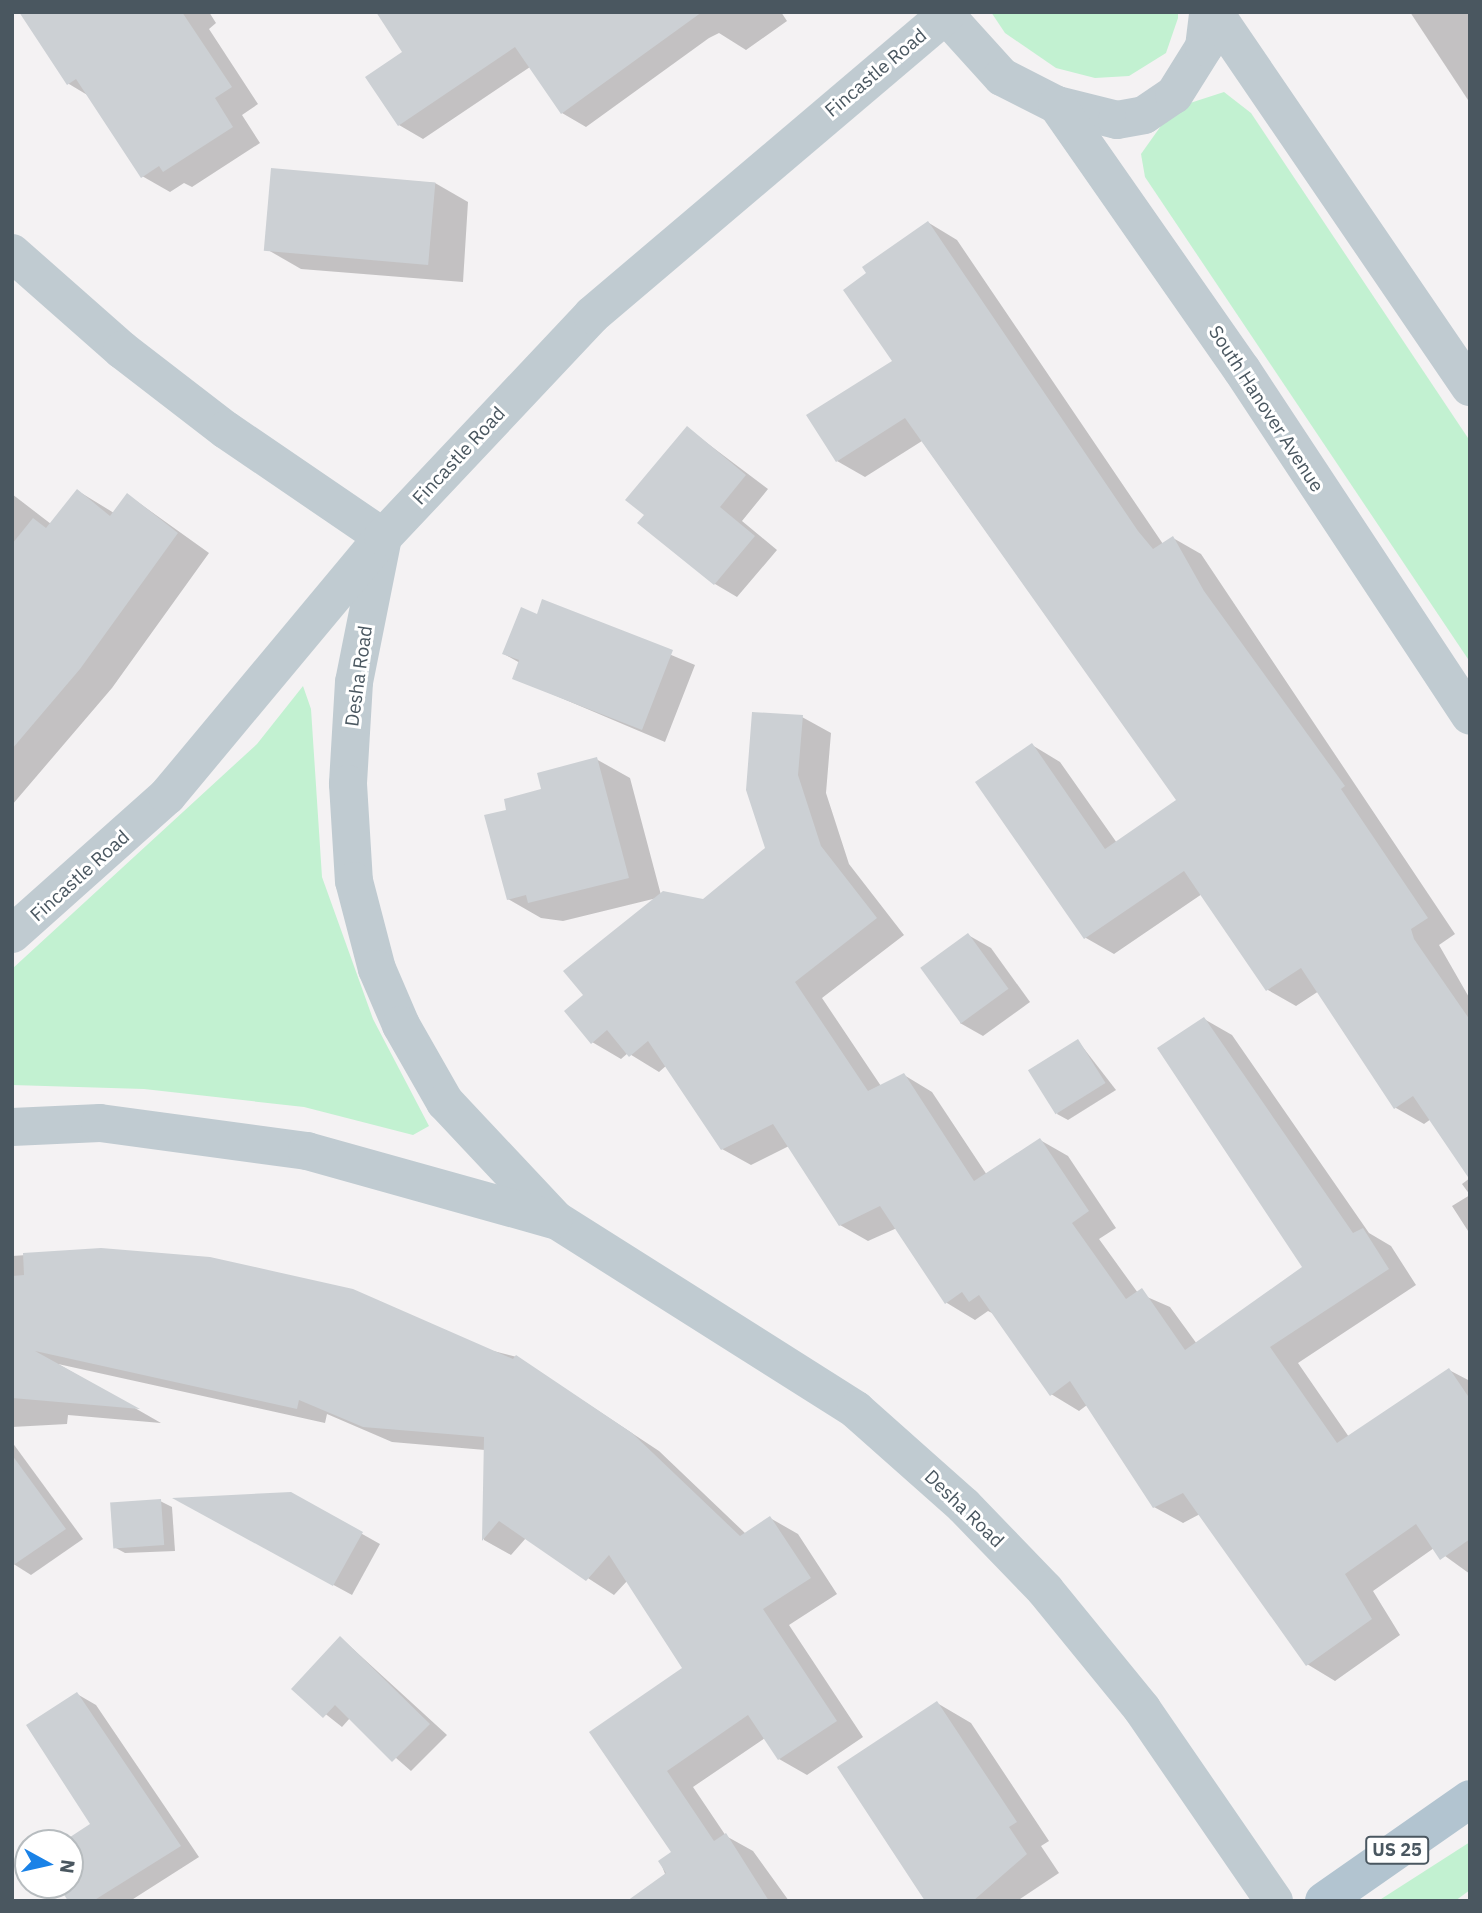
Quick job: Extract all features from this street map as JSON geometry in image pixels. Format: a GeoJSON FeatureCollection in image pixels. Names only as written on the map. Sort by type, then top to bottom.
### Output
{"type":"FeatureCollection","features":[{"type":"Feature","properties":{"kind":"main road","name":"US 25"},"geometry":{"type":"LineString","coordinates":[[1324,1901],[1470,1799]]}},
{"type":"Feature","properties":{"kind":"street","name":"South Hanover Avenue"},"geometry":{"type":"LineString","coordinates":[[944,14],[1002,77],[1057,105],[1117,120],[1153,110],[1186,80],[1204,47],[1208,12]]}},
{"type":"Feature","properties":{"kind":"street"},"geometry":{"type":"LineString","coordinates":[[1214,12],[1470,387]]}},
{"type":"Feature","properties":{"kind":"street","name":"Fincastle Road"},"geometry":{"type":"LineString","coordinates":[[12,934],[167,796],[383,537],[592,316],[944,14]]}},
{"type":"Feature","properties":{"kind":"street","name":"South Hanover Avenue"},"geometry":{"type":"LineString","coordinates":[[1057,105],[1242,370],[1470,716]]}},
{"type":"Feature","properties":{"kind":"street"},"geometry":{"type":"LineString","coordinates":[[12,253],[163,382],[383,537]]}},
{"type":"Feature","properties":{"kind":"street","name":"Desha Road"},"geometry":{"type":"LineString","coordinates":[[383,537],[354,682],[348,784],[354,881],[377,969],[445,1102],[556,1220],[856,1410],[964,1506],[1045,1590],[1142,1709],[1274,1901]]}},
{"type":"Feature","properties":{"kind":"street","name":"Desha Road"},"geometry":{"type":"LineString","coordinates":[[12,1127],[100,1123],[307,1151],[556,1220]]}},
{"type":"Feature","properties":{"kind":"green space"},"geometry":{"type":"Polygon","coordinates":[[[991,12],[1178,12],[1178,18],[1166,53],[1129,76],[1095,78],[1056,68],[1005,33],[991,12]]]}},
{"type":"Feature","properties":{"kind":"green space"},"geometry":{"type":"Polygon","coordinates":[[[1224,92],[1251,113],[1470,441],[1470,662],[1145,177],[1141,154],[1163,123],[1187,104],[1224,92]]]}},
{"type":"Feature","properties":{"kind":"green space"},"geometry":{"type":"Polygon","coordinates":[[[303,686],[311,709],[322,877],[373,1019],[429,1126],[413,1135],[304,1107],[144,1089],[12,1085],[12,969],[257,744],[303,686]]]}},
{"type":"Feature","properties":{"kind":"green space"},"geometry":{"type":"Polygon","coordinates":[[[1470,1842],[1470,1890],[1455,1901],[1378,1901],[1470,1842]]]}},
{"type":"Feature","properties":{"kind":"building"},"geometry":{"type":"Polygon","coordinates":[[[19,12],[182,12],[232,87],[215,98],[233,127],[163,172],[159,166],[141,178],[76,79],[67,85],[19,12]]]}},
{"type":"Feature","properties":{"kind":"building"},"geometry":{"type":"Polygon","coordinates":[[[376,12],[702,12],[561,114],[515,47],[398,126],[365,77],[402,52],[376,12]]]}},
{"type":"Feature","properties":{"kind":"building"},"geometry":{"type":"Polygon","coordinates":[[[271,168],[435,182],[428,265],[264,251],[271,168]]]}},
{"type":"Feature","properties":{"kind":"building"},"geometry":{"type":"Polygon","coordinates":[[[928,221],[1138,531],[1153,549],[1173,536],[1204,591],[1345,786],[1341,789],[1428,918],[1411,929],[1414,939],[1470,1020],[1470,1180],[1413,1096],[1394,1109],[1301,968],[1266,991],[1184,871],[1084,939],[975,782],[1032,743],[1105,849],[1176,800],[905,418],[836,462],[806,415],[892,361],[843,290],[866,273],[862,267],[928,221]]]}},
{"type":"Feature","properties":{"kind":"building"},"geometry":{"type":"Polygon","coordinates":[[[687,426],[746,475],[720,507],[755,536],[714,585],[637,523],[644,515],[625,500],[687,426]]]}},
{"type":"Feature","properties":{"kind":"building"},"geometry":{"type":"Polygon","coordinates":[[[77,489],[110,516],[127,493],[178,533],[80,669],[12,749],[12,544],[33,518],[46,528],[77,489]]]}},
{"type":"Feature","properties":{"kind":"building"},"geometry":{"type":"Polygon","coordinates":[[[542,599],[673,650],[642,730],[512,679],[519,660],[502,654],[521,607],[537,614],[542,599]]]}},
{"type":"Feature","properties":{"kind":"building"},"geometry":{"type":"Polygon","coordinates":[[[752,712],[803,715],[798,775],[821,846],[877,918],[795,982],[868,1091],[904,1073],[974,1181],[1040,1138],[1089,1211],[1072,1223],[1126,1299],[1142,1288],[1185,1350],[1302,1267],[1157,1048],[1204,1017],[1353,1233],[1363,1228],[1389,1269],[1270,1347],[1337,1443],[1449,1368],[1470,1399],[1470,1539],[1440,1560],[1416,1524],[1345,1574],[1372,1619],[1306,1666],[1183,1493],[1153,1508],[1070,1381],[1050,1396],[979,1295],[969,1302],[962,1292],[945,1304],[880,1206],[839,1226],[773,1124],[721,1150],[648,1041],[629,1057],[607,1030],[591,1044],[564,1011],[583,995],[563,971],[663,891],[703,899],[765,848],[746,790],[752,712]]]}},
{"type":"Feature","properties":{"kind":"building"},"geometry":{"type":"Polygon","coordinates":[[[597,757],[629,878],[528,903],[526,895],[507,900],[484,815],[506,810],[504,799],[541,789],[537,773],[597,757]]]}},
{"type":"Feature","properties":{"kind":"building"},"geometry":{"type":"Polygon","coordinates":[[[968,933],[1009,989],[961,1024],[920,968],[968,933]]]}},
{"type":"Feature","properties":{"kind":"building"},"geometry":{"type":"Polygon","coordinates":[[[1078,1039],[1106,1083],[1056,1114],[1028,1070],[1078,1039]]]}},
{"type":"Feature","properties":{"kind":"building"},"geometry":{"type":"Polygon","coordinates":[[[101,1248],[210,1257],[353,1289],[513,1359],[516,1355],[632,1433],[740,1536],[770,1516],[811,1578],[763,1609],[837,1721],[778,1760],[748,1715],[667,1771],[714,1841],[726,1833],[769,1901],[627,1901],[666,1873],[658,1861],[671,1852],[589,1732],[682,1668],[609,1555],[586,1581],[499,1521],[482,1541],[484,1437],[363,1427],[299,1400],[297,1409],[35,1351],[140,1409],[12,1398],[12,1276],[24,1275],[23,1253],[101,1248]]]}},
{"type":"Feature","properties":{"kind":"building"},"geometry":{"type":"Polygon","coordinates":[[[12,1455],[66,1529],[12,1566],[12,1455]]]}},
{"type":"Feature","properties":{"kind":"building"},"geometry":{"type":"Polygon","coordinates":[[[291,1492],[363,1532],[333,1586],[172,1498],[291,1492]]]}},
{"type":"Feature","properties":{"kind":"building"},"geometry":{"type":"Polygon","coordinates":[[[161,1499],[164,1545],[113,1548],[110,1503],[161,1499]]]}},
{"type":"Feature","properties":{"kind":"building"},"geometry":{"type":"Polygon","coordinates":[[[340,1636],[430,1724],[392,1762],[335,1705],[323,1718],[291,1689],[340,1636]]]}},
{"type":"Feature","properties":{"kind":"building"},"geometry":{"type":"Polygon","coordinates":[[[77,1692],[181,1846],[93,1901],[68,1901],[67,1899],[84,1899],[82,1829],[90,1824],[26,1725],[77,1692]]]}},
{"type":"Feature","properties":{"kind":"building"},"geometry":{"type":"Polygon","coordinates":[[[937,1701],[1017,1822],[1009,1827],[1027,1854],[973,1901],[925,1901],[837,1767],[937,1701]]]}}]}
